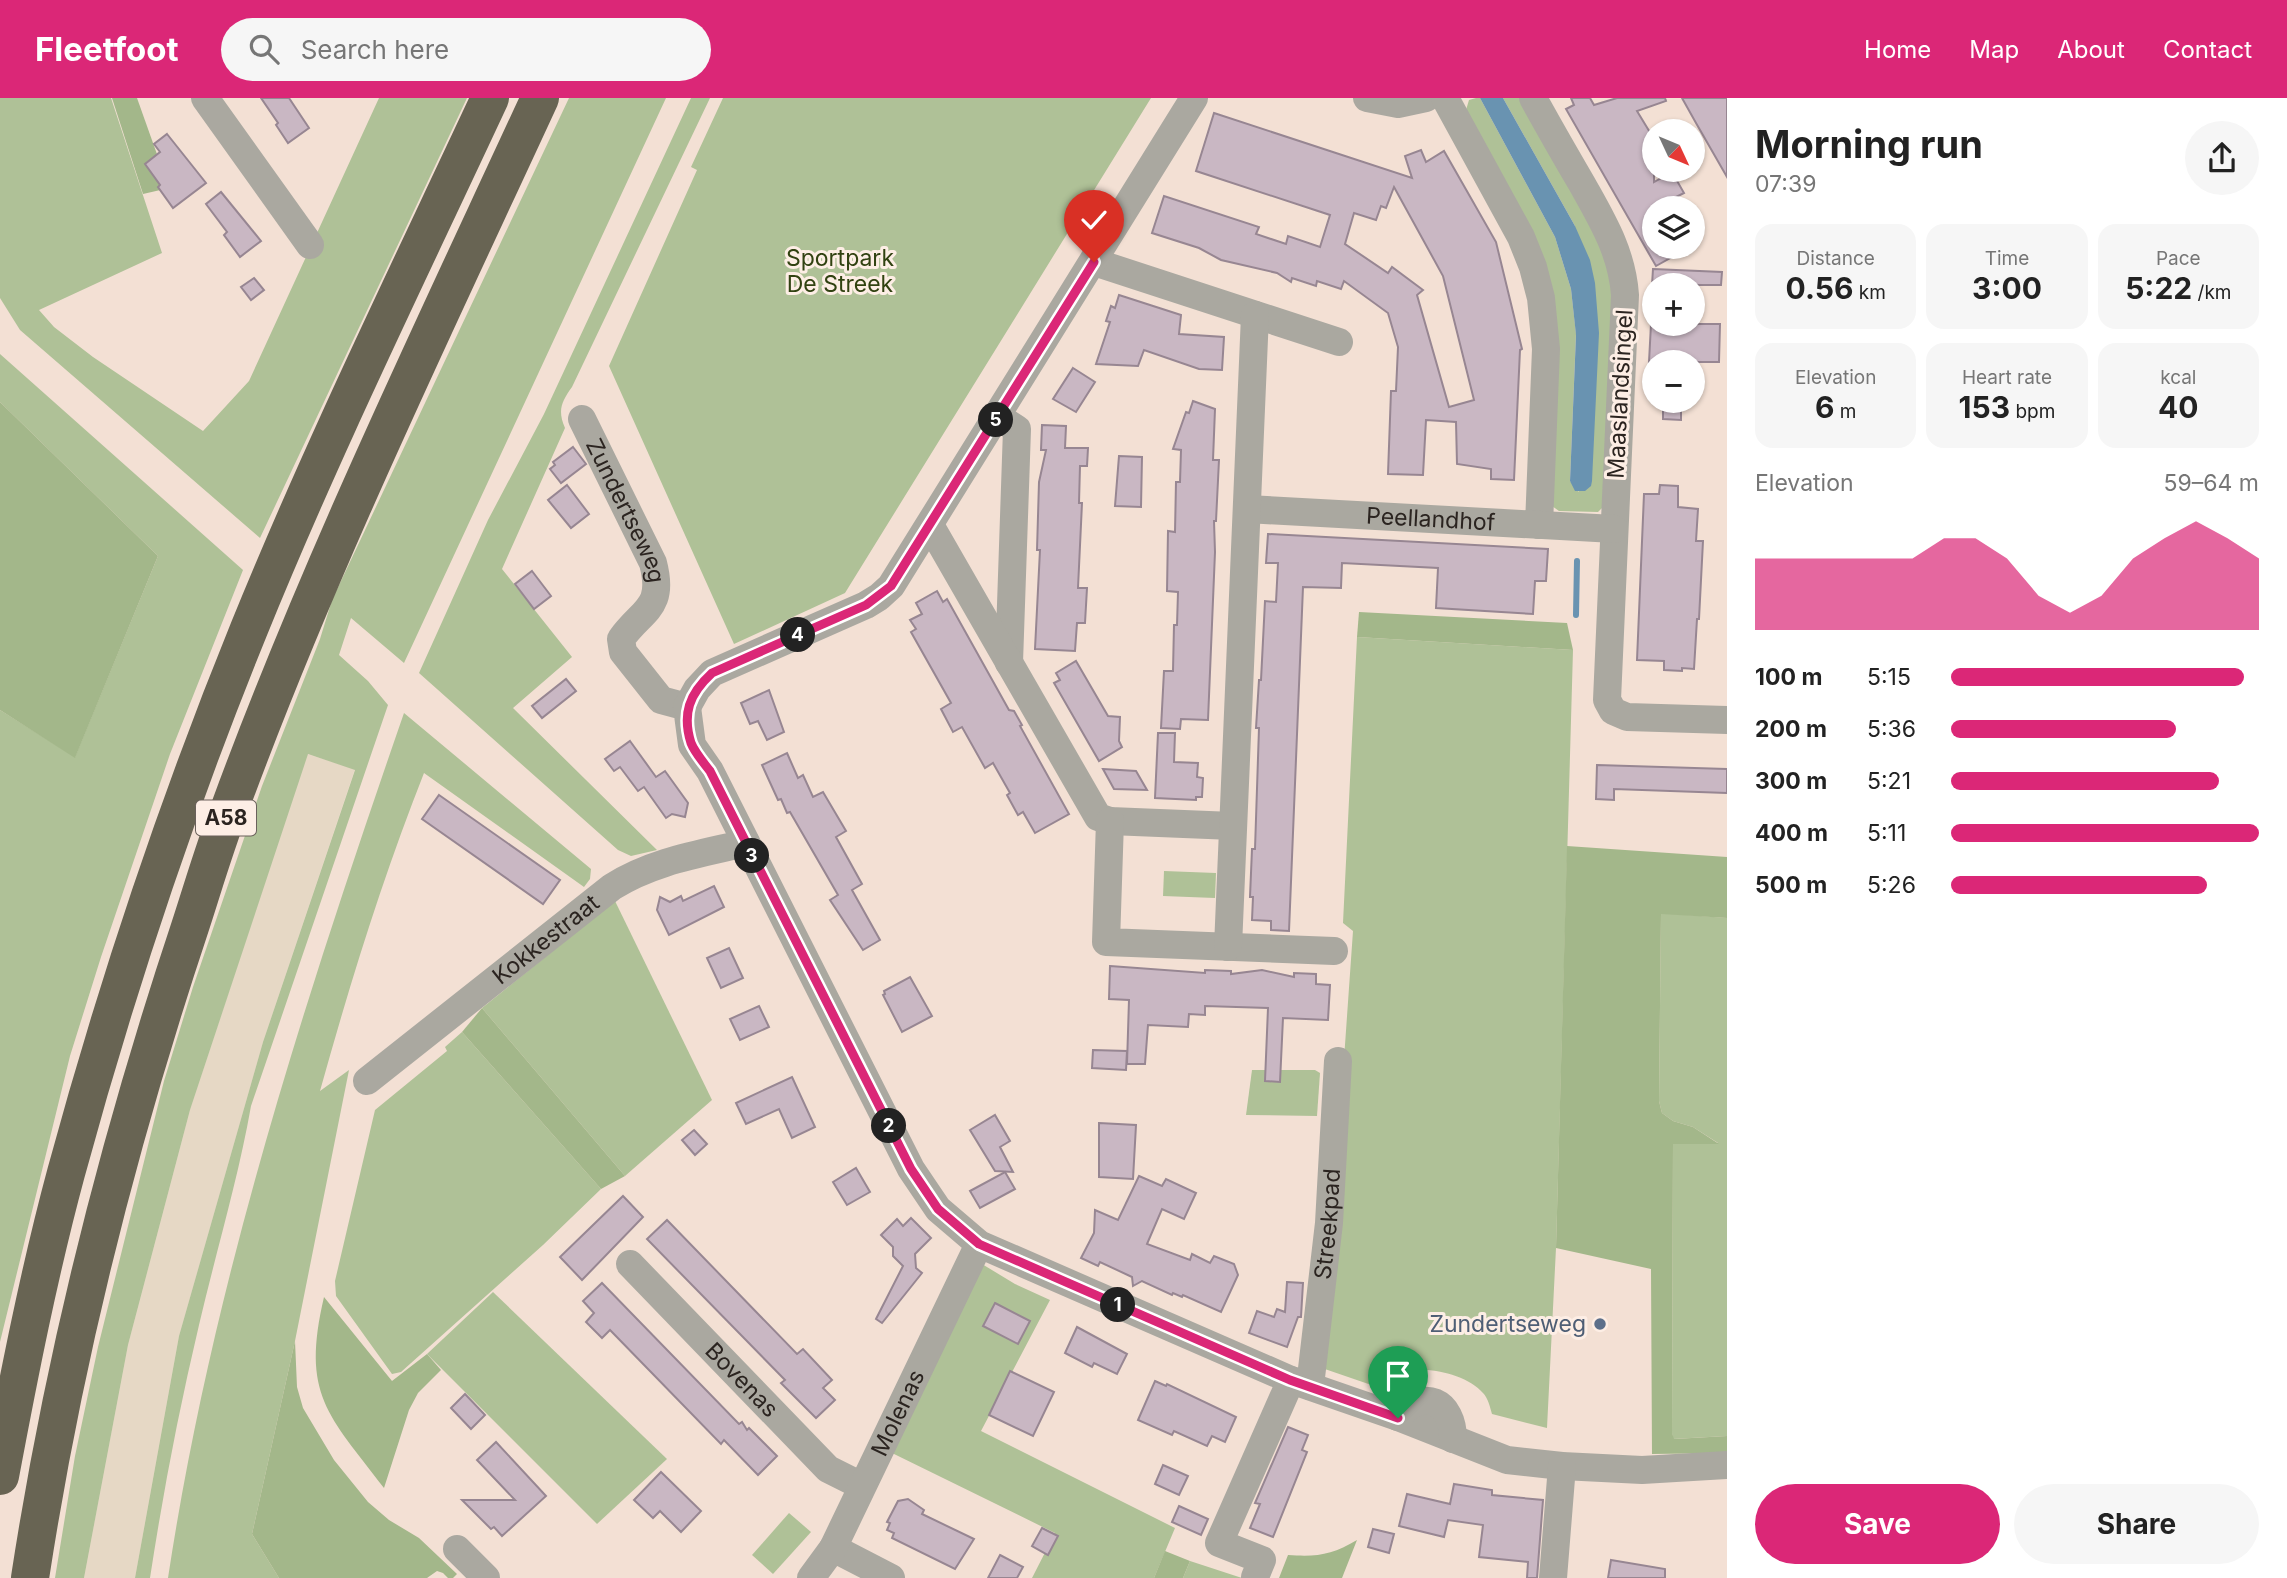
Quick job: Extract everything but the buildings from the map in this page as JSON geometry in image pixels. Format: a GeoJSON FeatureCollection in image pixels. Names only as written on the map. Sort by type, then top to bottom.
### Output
{"type":"FeatureCollection","features":[{"type":"Feature","properties":{"kind":"highway","name":"A58"},"geometry":{"type":"LineString","coordinates":[[0,1476],[23,1357],[65,1176],[111,1016],[185,796],[249,628],[321,460],[489,98]]}},
{"type":"Feature","properties":{"kind":"highway","name":"A58"},"geometry":{"type":"LineString","coordinates":[[30,1578],[71,1354],[111,1187],[157,1025],[229,809],[290,653],[360,489],[540,98]]}},
{"type":"Feature","properties":{"kind":"street"},"geometry":{"type":"LineString","coordinates":[[205,98],[310,245]]}},
{"type":"Feature","properties":{"kind":"street"},"geometry":{"type":"LineString","coordinates":[[1194,98],[902,570],[880,597],[866,605],[712,673],[697,689],[687,707],[692,745],[710,771],[911,1169],[938,1209],[979,1244],[1300,1383],[1507,1460],[1642,1470],[1727,1465]]}},
{"type":"Feature","properties":{"kind":"street"},"geometry":{"type":"LineString","coordinates":[[1367,98],[1398,104],[1426,98]]}},
{"type":"Feature","properties":{"kind":"street"},"geometry":{"type":"LineString","coordinates":[[1444,98],[1521,237],[1541,298],[1546,349],[1539,525]]}},
{"type":"Feature","properties":{"kind":"street","name":"Maaslandsingel"},"geometry":{"type":"LineString","coordinates":[[1533,98],[1611,235],[1624,278],[1606,694],[1613,711],[1627,717],[1727,720]]}},
{"type":"Feature","properties":{"kind":"street"},"geometry":{"type":"LineString","coordinates":[[1094,262],[1339,342]]}},
{"type":"Feature","properties":{"kind":"street"},"geometry":{"type":"LineString","coordinates":[[1228,947],[1255,315]]}},
{"type":"Feature","properties":{"kind":"street"},"geometry":{"type":"LineString","coordinates":[[998,417],[1017,429],[1009,663]]}},
{"type":"Feature","properties":{"kind":"street","name":"Zundertseweg"},"geometry":{"type":"LineString","coordinates":[[582,419],[653,563],[656,575],[655,597],[649,609],[625,632],[620,646],[661,700],[687,707]]}},
{"type":"Feature","properties":{"kind":"street","name":"Peellandhof"},"geometry":{"type":"LineString","coordinates":[[1247,509],[1614,530]]}},
{"type":"Feature","properties":{"kind":"street"},"geometry":{"type":"LineString","coordinates":[[930,525],[1098,817],[1110,821],[1233,826]]}},
{"type":"Feature","properties":{"kind":"street"},"geometry":{"type":"LineString","coordinates":[[1110,821],[1106,942],[1334,951]]}},
{"type":"Feature","properties":{"kind":"street","name":"Kokkestraat"},"geometry":{"type":"LineString","coordinates":[[367,1081],[612,887],[633,874],[656,865],[746,843]]}},
{"type":"Feature","properties":{"kind":"street","name":"Streekpad"},"geometry":{"type":"LineString","coordinates":[[1255,1577],[1262,1560],[1219,1543],[1300,1383],[1329,1223],[1338,1061]]}},
{"type":"Feature","properties":{"kind":"street","name":"Molenas"},"geometry":{"type":"LineString","coordinates":[[811,1578],[833,1548],[979,1244]]}},
{"type":"Feature","properties":{"kind":"street","name":"Bovenas"},"geometry":{"type":"LineString","coordinates":[[630,1264],[828,1469],[862,1486]]}},
{"type":"Feature","properties":{"kind":"street"},"geometry":{"type":"LineString","coordinates":[[1553,1578],[1562,1466]]}},
{"type":"Feature","properties":{"kind":"street"},"geometry":{"type":"LineString","coordinates":[[833,1548],[891,1578]]}},
{"type":"Feature","properties":{"kind":"street"},"geometry":{"type":"LineString","coordinates":[[457,1549],[486,1578]]}},
{"type":"Feature","properties":{"kind":"shaded area"},"geometry":{"type":"Polygon","coordinates":[[[307,754],[355,769],[263,1042],[179,1336],[135,1578],[84,1578],[128,1345],[190,1110],[307,754]]]}},
{"type":"Feature","properties":{"kind":"green space"},"geometry":{"type":"Polygon","coordinates":[[[0,98],[111,98],[162,253],[39,310],[54,327],[93,357],[203,431],[249,381],[379,98],[467,98],[260,538],[20,330],[0,298],[0,98]]]}},
{"type":"Feature","properties":{"kind":"green space"},"geometry":{"type":"Polygon","coordinates":[[[112,98],[137,98],[169,188],[143,194],[112,98]]]}},
{"type":"Feature","properties":{"kind":"green space"},"geometry":{"type":"Polygon","coordinates":[[[569,98],[666,98],[404,663],[351,618],[339,655],[368,681],[388,705],[251,1106],[185,1388],[150,1578],[135,1578],[179,1336],[263,1042],[355,770],[308,754],[190,1110],[128,1345],[84,1578],[55,1578],[75,1456],[98,1347],[164,1081],[193,987],[262,786],[320,639],[332,600],[569,98]]]}},
{"type":"Feature","properties":{"kind":"green space"},"geometry":{"type":"Polygon","coordinates":[[[691,98],[710,98],[563,401],[561,416],[565,428],[502,569],[572,657],[513,708],[657,850],[631,856],[618,850],[419,673],[488,520],[544,414],[691,98]]]}},
{"type":"Feature","properties":{"kind":"green space","name":"Sportpark De Streek"},"geometry":{"type":"Polygon","coordinates":[[[723,98],[1151,98],[845,593],[734,644],[609,366],[697,170],[691,167],[723,98]]]}},
{"type":"Feature","properties":{"kind":"green space"},"geometry":{"type":"Polygon","coordinates":[[[1480,98],[1555,237],[1571,289],[1576,334],[1570,481],[1579,492],[1575,226],[1503,98],[1520,98],[1614,259],[1603,507],[1598,512],[1559,511],[1552,506],[1552,343],[1466,110],[1469,100],[1480,98]]]}},
{"type":"Feature","properties":{"kind":"green space"},"geometry":{"type":"Polygon","coordinates":[[[0,354],[243,570],[170,754],[101,957],[70,1056],[0,1342],[0,710],[75,757],[158,556],[0,402],[0,354]]]}},
{"type":"Feature","properties":{"kind":"green space"},"geometry":{"type":"Polygon","coordinates":[[[0,402],[158,556],[75,758],[0,710],[0,402]]]}},
{"type":"Feature","properties":{"kind":"green space"},"geometry":{"type":"Polygon","coordinates":[[[1359,612],[1567,623],[1573,650],[1357,637],[1359,612]]]}},
{"type":"Feature","properties":{"kind":"green space"},"geometry":{"type":"Polygon","coordinates":[[[1357,637],[1573,650],[1556,1248],[1547,1428],[1492,1414],[1483,1393],[1453,1375],[1428,1370],[1404,1372],[1393,1377],[1383,1389],[1319,1367],[1328,1287],[1353,931],[1343,923],[1357,637]]]}},
{"type":"Feature","properties":{"kind":"green space"},"geometry":{"type":"Polygon","coordinates":[[[404,713],[591,869],[590,879],[584,887],[424,773],[368,931],[320,1091],[349,1070],[295,1341],[252,1534],[279,1578],[168,1578],[210,1357],[266,1140],[332,926],[404,713]]]}},
{"type":"Feature","properties":{"kind":"green space"},"geometry":{"type":"Polygon","coordinates":[[[1567,846],[1727,857],[1727,918],[1661,914],[1659,1101],[1662,1113],[1673,1121],[1693,1127],[1719,1144],[1673,1144],[1672,1433],[1674,1439],[1727,1436],[1727,1453],[1652,1454],[1651,1269],[1556,1248],[1567,846]]]}},
{"type":"Feature","properties":{"kind":"green space"},"geometry":{"type":"Polygon","coordinates":[[[1164,871],[1216,873],[1215,898],[1163,896],[1164,871]]]}},
{"type":"Feature","properties":{"kind":"green space"},"geometry":{"type":"Polygon","coordinates":[[[615,901],[712,1100],[625,1176],[482,1008],[615,901]]]}},
{"type":"Feature","properties":{"kind":"green space"},"geometry":{"type":"Polygon","coordinates":[[[1661,913],[1727,918],[1727,1436],[1673,1439],[1672,1433],[1673,1144],[1718,1143],[1693,1127],[1673,1121],[1662,1113],[1659,1101],[1661,913]]]}},
{"type":"Feature","properties":{"kind":"green space"},"geometry":{"type":"Polygon","coordinates":[[[482,1008],[625,1176],[601,1189],[462,1032],[482,1008]]]}},
{"type":"Feature","properties":{"kind":"green space"},"geometry":{"type":"Polygon","coordinates":[[[462,1032],[601,1189],[543,1245],[401,1372],[392,1374],[336,1296],[335,1281],[375,1110],[447,1051],[445,1047],[462,1032]]]}},
{"type":"Feature","properties":{"kind":"green space"},"geometry":{"type":"Polygon","coordinates":[[[1252,1070],[1315,1070],[1320,1073],[1317,1116],[1246,1115],[1252,1070]]]}},
{"type":"Feature","properties":{"kind":"green space"},"geometry":{"type":"Polygon","coordinates":[[[982,1264],[1015,1284],[1050,1300],[981,1431],[1175,1528],[1154,1578],[1032,1578],[1055,1533],[892,1453],[982,1264]]]}},
{"type":"Feature","properties":{"kind":"green space"},"geometry":{"type":"Polygon","coordinates":[[[493,1292],[667,1459],[597,1524],[427,1354],[493,1292]]]}},
{"type":"Feature","properties":{"kind":"green space"},"geometry":{"type":"Polygon","coordinates":[[[324,1297],[392,1381],[427,1354],[441,1370],[418,1393],[409,1410],[384,1488],[334,1421],[324,1402],[318,1381],[316,1358],[324,1297]]]}},
{"type":"Feature","properties":{"kind":"green space"},"geometry":{"type":"Polygon","coordinates":[[[295,1341],[297,1387],[303,1408],[334,1460],[368,1502],[389,1520],[419,1538],[457,1574],[453,1578],[437,1571],[427,1578],[279,1578],[252,1534],[295,1341]]]}},
{"type":"Feature","properties":{"kind":"green space"},"geometry":{"type":"Polygon","coordinates":[[[789,1513],[811,1532],[773,1574],[752,1555],[789,1513]]]}},
{"type":"Feature","properties":{"kind":"green space"},"geometry":{"type":"Polygon","coordinates":[[[1357,1540],[1342,1578],[1279,1578],[1288,1555],[1324,1554],[1357,1540]]]}},
{"type":"Feature","properties":{"kind":"green space"},"geometry":{"type":"Polygon","coordinates":[[[1165,1551],[1190,1561],[1183,1578],[1154,1578],[1165,1551]]]}},
{"type":"Feature","properties":{"kind":"green space"},"geometry":{"type":"Polygon","coordinates":[[[1190,1561],[1242,1578],[1183,1578],[1190,1561]]]}},
{"type":"Feature","properties":{"kind":"water"},"geometry":{"type":"Polygon","coordinates":[[[1480,98],[1503,98],[1575,226],[1590,260],[1595,283],[1599,333],[1592,481],[1585,491],[1575,491],[1570,481],[1576,335],[1571,289],[1555,237],[1480,98]]]}},
{"type":"Feature","properties":{"kind":"waterway"},"geometry":{"type":"LineString","coordinates":[[1576,615],[1577,561]]}},
{"type":"Feature","properties":{"kind":"place","name":"Zundertseweg"},"geometry":{"type":"Point","coordinates":[1600,1324]}},
{"type":"Feature","properties":{"kind":"route"},"geometry":{"type":"LineString","coordinates":[[1094,262],[891,586],[880,597],[866,605],[712,673],[697,689],[687,707],[692,745],[710,771],[911,1169],[938,1209],[979,1244],[1290,1380],[1398,1418]]}}]}
